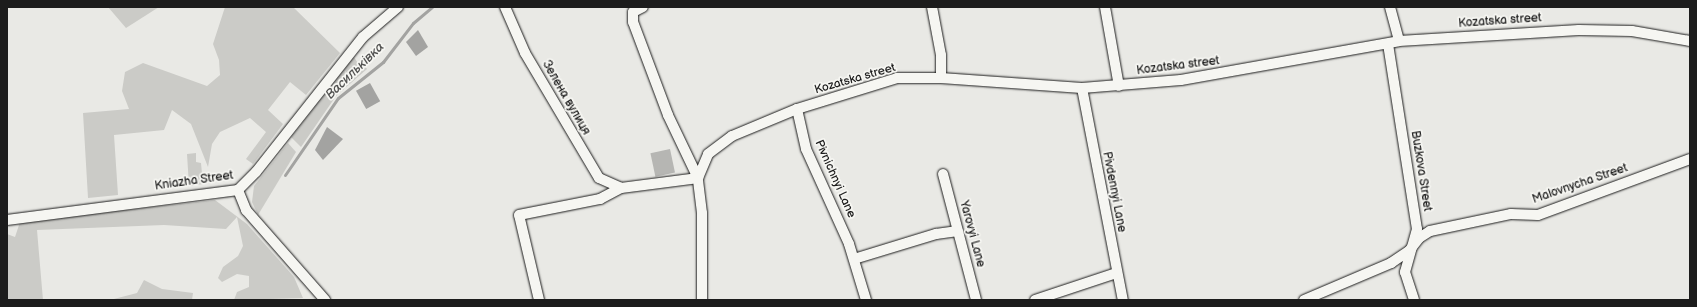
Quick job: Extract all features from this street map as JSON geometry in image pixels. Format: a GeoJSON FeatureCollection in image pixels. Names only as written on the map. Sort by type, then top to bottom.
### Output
{"type":"FeatureCollection","features":[{"type":"Feature","properties":{"kind":"street","name":"Kniazha Street"},"geometry":{"type":"LineString","coordinates":[[7,220],[238,190],[256,172],[363,37],[398,7]]}},
{"type":"Feature","properties":{"kind":"street","name":"Зелена вулиця"},"geometry":{"type":"LineString","coordinates":[[505,7],[525,53],[599,178],[620,188]]}},
{"type":"Feature","properties":{"kind":"street"},"geometry":{"type":"LineString","coordinates":[[539,300],[519,216],[600,199],[620,188],[698,178],[668,115],[633,22],[633,12],[643,7]]}},
{"type":"Feature","properties":{"kind":"street"},"geometry":{"type":"LineString","coordinates":[[932,7],[941,55],[941,78]]}},
{"type":"Feature","properties":{"kind":"street"},"geometry":{"type":"LineString","coordinates":[[1104,7],[1120,86]]}},
{"type":"Feature","properties":{"kind":"street"},"geometry":{"type":"LineString","coordinates":[[1390,7],[1399,41]]}},
{"type":"Feature","properties":{"kind":"street","name":"Kozatska street"},"geometry":{"type":"LineString","coordinates":[[702,300],[702,213],[698,178],[708,154],[732,136],[797,109],[897,78],[941,78],[1082,88],[1120,86],[1227,73],[1399,41],[1579,30],[1632,31],[1690,41]]}},
{"type":"Feature","properties":{"kind":"street","name":"Buzkova Street"},"geometry":{"type":"LineString","coordinates":[[1388,44],[1417,229],[1409,251],[1405,272],[1414,300]]}},
{"type":"Feature","properties":{"kind":"street","name":"Pivdennyi Lane"},"geometry":{"type":"LineString","coordinates":[[1082,88],[1122,300]]}},
{"type":"Feature","properties":{"kind":"street","name":"Pivnichnyi Lane"},"geometry":{"type":"LineString","coordinates":[[797,109],[806,149],[854,259],[866,300]]}},
{"type":"Feature","properties":{"kind":"street","name":"Malovnycha Street"},"geometry":{"type":"LineString","coordinates":[[1304,300],[1325,296],[1390,263],[1409,251],[1419,238],[1430,231],[1511,214],[1538,215],[1690,159]]}},
{"type":"Feature","properties":{"kind":"street","name":"Yarovyi Lane"},"geometry":{"type":"LineString","coordinates":[[943,174],[976,300]]}},
{"type":"Feature","properties":{"kind":"street"},"geometry":{"type":"LineString","coordinates":[[238,190],[246,210],[325,300]]}},
{"type":"Feature","properties":{"kind":"street"},"geometry":{"type":"LineString","coordinates":[[854,259],[936,234],[958,231]]}},
{"type":"Feature","properties":{"kind":"street"},"geometry":{"type":"LineString","coordinates":[[1035,300],[1116,273]]}},
{"type":"Feature","properties":{"kind":"shaded area"},"geometry":{"type":"Polygon","coordinates":[[[108,7],[159,7],[126,28],[108,7]]]}},
{"type":"Feature","properties":{"kind":"shaded area"},"geometry":{"type":"Polygon","coordinates":[[[225,7],[293,7],[340,53],[306,95],[290,82],[268,110],[283,124],[253,164],[246,159],[266,132],[250,118],[220,132],[212,144],[208,167],[191,124],[172,110],[164,130],[114,135],[118,195],[88,198],[83,113],[129,109],[122,91],[125,72],[143,63],[207,86],[220,75],[219,60],[213,44],[225,7]]]}},
{"type":"Feature","properties":{"kind":"shaded area"},"geometry":{"type":"Polygon","coordinates":[[[418,30],[428,47],[416,56],[406,42],[418,30]]]}},
{"type":"Feature","properties":{"kind":"shaded area"},"geometry":{"type":"Polygon","coordinates":[[[354,57],[359,65],[362,62],[367,69],[336,96],[301,147],[291,137],[354,57]]]}},
{"type":"Feature","properties":{"kind":"shaded area"},"geometry":{"type":"Polygon","coordinates":[[[370,83],[380,101],[366,109],[356,91],[370,83]]]}},
{"type":"Feature","properties":{"kind":"shaded area"},"geometry":{"type":"Polygon","coordinates":[[[327,127],[343,139],[323,160],[315,150],[327,127]]]}},
{"type":"Feature","properties":{"kind":"shaded area"},"geometry":{"type":"Polygon","coordinates":[[[288,143],[296,152],[258,215],[252,202],[254,186],[288,143]]]}},
{"type":"Feature","properties":{"kind":"shaded area"},"geometry":{"type":"Polygon","coordinates":[[[196,153],[196,162],[201,163],[203,184],[189,186],[187,154],[196,153]]]}},
{"type":"Feature","properties":{"kind":"shaded area"},"geometry":{"type":"Polygon","coordinates":[[[215,200],[247,224],[294,277],[303,298],[234,300],[237,292],[249,287],[249,276],[237,274],[222,282],[218,278],[223,267],[238,256],[243,246],[237,217],[226,229],[164,225],[37,230],[43,300],[7,300],[7,234],[15,237],[20,222],[215,200]]]}},
{"type":"Feature","properties":{"kind":"shaded area"},"geometry":{"type":"Polygon","coordinates":[[[144,280],[162,289],[193,293],[192,300],[110,300],[137,293],[144,280]]]}},
{"type":"Feature","properties":{"kind":"building"},"geometry":{"type":"Polygon","coordinates":[[[670,149],[675,172],[655,177],[650,153],[670,149]]]}},
{"type":"Feature","properties":{"kind":"waterway","name":"Васильківка"},"geometry":{"type":"LineString","coordinates":[[285,175],[338,98],[383,62],[413,23],[432,7]]}}]}
